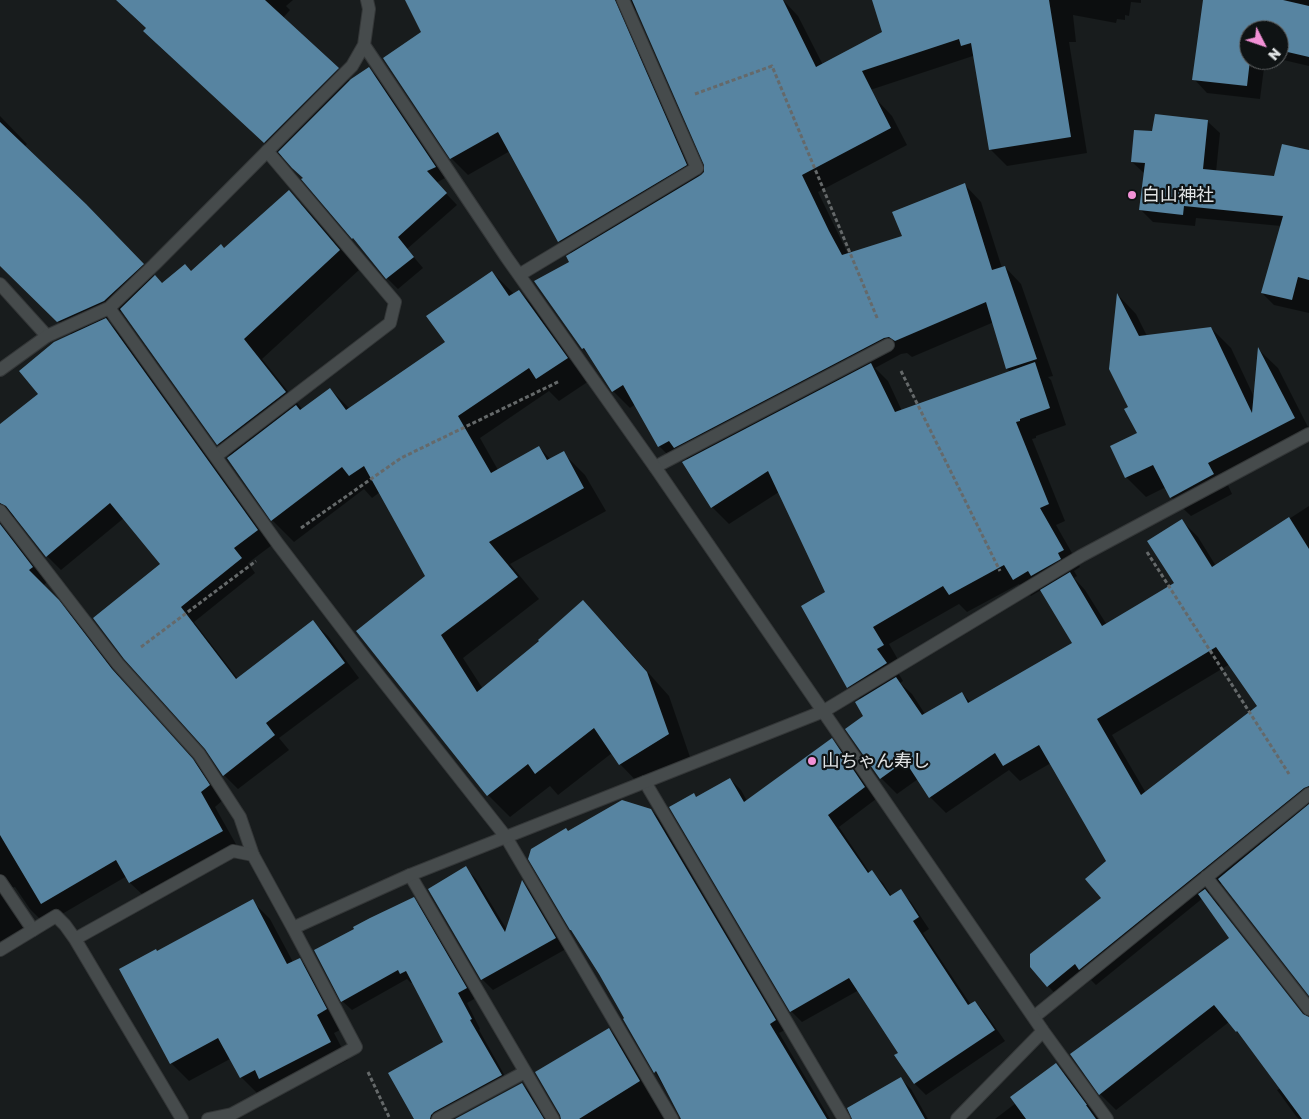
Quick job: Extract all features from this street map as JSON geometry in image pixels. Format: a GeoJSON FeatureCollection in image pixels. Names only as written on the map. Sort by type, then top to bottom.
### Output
{"type":"FeatureCollection","features":[{"type":"Feature","properties":{"kind":"street"},"geometry":{"type":"LineString","coordinates":[[0,370],[47,336],[109,308],[352,66],[364,44],[369,9],[367,0]]}},
{"type":"Feature","properties":{"kind":"street"},"geometry":{"type":"LineString","coordinates":[[519,274],[697,168],[623,0]]}},
{"type":"Feature","properties":{"kind":"street"},"geometry":{"type":"LineString","coordinates":[[364,44],[519,274],[824,711],[1043,1031],[1107,1119]]}},
{"type":"Feature","properties":{"kind":"street"},"geometry":{"type":"LineString","coordinates":[[216,456],[390,323],[395,302],[267,151]]}},
{"type":"Feature","properties":{"kind":"street"},"geometry":{"type":"LineString","coordinates":[[0,284],[47,336]]}},
{"type":"Feature","properties":{"kind":"street"},"geometry":{"type":"LineString","coordinates":[[109,308],[278,544],[506,837],[672,1119]]}},
{"type":"Feature","properties":{"kind":"street"},"geometry":{"type":"LineString","coordinates":[[655,467],[888,346]]}},
{"type":"Feature","properties":{"kind":"street"},"geometry":{"type":"LineString","coordinates":[[293,928],[410,875],[824,711],[1081,556],[1309,434]]}},
{"type":"Feature","properties":{"kind":"street"},"geometry":{"type":"LineString","coordinates":[[0,511],[118,664],[200,754],[240,817],[253,855],[356,1047],[232,1114],[208,1119]]}},
{"type":"Feature","properties":{"kind":"street"},"geometry":{"type":"LineString","coordinates":[[645,782],[844,1119]]}},
{"type":"Feature","properties":{"kind":"street"},"geometry":{"type":"LineString","coordinates":[[1034,1017],[1307,796]]}},
{"type":"Feature","properties":{"kind":"street"},"geometry":{"type":"LineString","coordinates":[[75,939],[233,852],[253,855]]}},
{"type":"Feature","properties":{"kind":"street"},"geometry":{"type":"LineString","coordinates":[[410,875],[552,1119]]}},
{"type":"Feature","properties":{"kind":"street"},"geometry":{"type":"LineString","coordinates":[[1206,877],[1309,1009]]}},
{"type":"Feature","properties":{"kind":"street"},"geometry":{"type":"LineString","coordinates":[[0,881],[33,930]]}},
{"type":"Feature","properties":{"kind":"street"},"geometry":{"type":"LineString","coordinates":[[0,950],[56,916],[75,939],[182,1119]]}},
{"type":"Feature","properties":{"kind":"street"},"geometry":{"type":"LineString","coordinates":[[957,1119],[1043,1031]]}},
{"type":"Feature","properties":{"kind":"street"},"geometry":{"type":"LineString","coordinates":[[438,1119],[525,1072]]}},
{"type":"Feature","properties":{"kind":"path"},"geometry":{"type":"LineString","coordinates":[[669,103],[772,66],[888,346],[1013,597]]}},
{"type":"Feature","properties":{"kind":"path"},"geometry":{"type":"LineString","coordinates":[[118,664],[278,544],[400,458],[586,369]]}},
{"type":"Feature","properties":{"kind":"path"},"geometry":{"type":"LineString","coordinates":[[1132,529],[1307,796]]}},
{"type":"Feature","properties":{"kind":"path"},"geometry":{"type":"LineString","coordinates":[[356,1047],[390,1119]]}},
{"type":"Feature","properties":{"kind":"building"},"geometry":{"type":"Polygon","coordinates":[[[116,0],[265,0],[339,68],[264,143],[143,31],[146,28],[116,0]]]}},
{"type":"Feature","properties":{"kind":"building"},"geometry":{"type":"Polygon","coordinates":[[[405,0],[615,0],[687,165],[558,242],[498,132],[450,159],[383,58],[421,32],[405,0]]]}},
{"type":"Feature","properties":{"kind":"building"},"geometry":{"type":"Polygon","coordinates":[[[632,0],[783,0],[816,67],[882,32],[872,0],[1049,0],[1071,137],[989,150],[971,43],[961,46],[959,39],[862,71],[891,128],[802,175],[842,255],[902,236],[892,212],[965,183],[992,270],[1005,266],[1037,359],[1006,369],[986,302],[895,341],[889,337],[884,338],[674,448],[669,441],[658,447],[623,385],[612,392],[584,348],[582,349],[534,281],[569,262],[566,256],[704,172],[704,165],[632,0]]]}},
{"type":"Feature","properties":{"kind":"building"},"geometry":{"type":"Polygon","coordinates":[[[1203,0],[1283,0],[1309,6],[1309,57],[1289,52],[1289,20],[1239,20],[1239,70],[1249,70],[1247,86],[1192,80],[1203,0]]]}},
{"type":"Feature","properties":{"kind":"building"},"geometry":{"type":"Polygon","coordinates":[[[369,67],[436,167],[427,171],[447,193],[398,237],[414,257],[386,279],[301,179],[303,178],[278,152],[351,79],[369,67]]]}},
{"type":"Feature","properties":{"kind":"building"},"geometry":{"type":"Polygon","coordinates":[[[1155,114],[1208,120],[1203,169],[1274,176],[1282,144],[1309,150],[1309,280],[1298,277],[1292,300],[1261,293],[1283,216],[1184,206],[1183,215],[1139,210],[1145,163],[1131,162],[1134,130],[1152,131],[1155,114]]]}},
{"type":"Feature","properties":{"kind":"building"},"geometry":{"type":"Polygon","coordinates":[[[0,122],[86,204],[144,264],[104,301],[57,322],[0,266],[0,122]]]}},
{"type":"Feature","properties":{"kind":"building"},"geometry":{"type":"Polygon","coordinates":[[[289,190],[340,250],[244,339],[286,392],[217,445],[120,309],[155,275],[162,283],[185,264],[191,271],[221,244],[224,248],[289,190]]]}},
{"type":"Feature","properties":{"kind":"building"},"geometry":{"type":"Polygon","coordinates":[[[492,271],[509,296],[519,290],[568,358],[536,379],[529,368],[458,416],[491,473],[539,446],[547,460],[564,451],[584,488],[489,542],[518,577],[441,635],[477,692],[539,641],[583,600],[647,672],[669,734],[619,765],[594,728],[535,774],[528,764],[487,796],[356,631],[425,576],[364,466],[349,476],[342,467],[271,521],[227,458],[296,405],[300,410],[330,388],[346,410],[445,342],[426,316],[492,271]]]}},
{"type":"Feature","properties":{"kind":"building"},"geometry":{"type":"Polygon","coordinates":[[[1117,293],[1139,336],[1211,327],[1252,413],[1258,347],[1295,418],[1208,463],[1214,474],[1170,498],[1153,465],[1125,478],[1110,446],[1137,433],[1124,409],[1128,407],[1109,369],[1117,293]]]}},
{"type":"Feature","properties":{"kind":"building"},"geometry":{"type":"Polygon","coordinates":[[[106,318],[258,530],[234,548],[242,558],[181,607],[236,679],[313,620],[345,663],[266,723],[275,735],[223,776],[205,749],[124,659],[93,618],[160,564],[110,503],[46,557],[6,506],[0,503],[0,424],[38,394],[19,371],[54,342],[106,318]]]}},
{"type":"Feature","properties":{"kind":"building"},"geometry":{"type":"Polygon","coordinates":[[[1035,362],[1050,408],[1016,422],[1049,504],[1040,508],[1064,550],[1058,553],[1061,559],[1031,576],[1028,571],[1013,580],[1004,565],[949,595],[943,586],[873,627],[884,645],[877,649],[887,663],[847,688],[801,606],[825,592],[768,471],[711,508],[682,462],[871,363],[895,412],[1035,362]]]}},
{"type":"Feature","properties":{"kind":"building"},"geometry":{"type":"Polygon","coordinates":[[[1289,517],[1309,549],[1309,786],[1304,788],[1079,970],[1075,964],[1047,987],[1030,967],[1030,954],[1101,898],[1085,879],[1106,861],[1039,745],[1003,766],[995,753],[929,798],[905,761],[880,779],[845,729],[863,716],[855,702],[896,677],[922,715],[962,692],[968,703],[1072,643],[1040,590],[1070,572],[1102,626],[1174,583],[1147,541],[1182,519],[1212,567],[1289,517]],[[1216,647],[1097,719],[1141,795],[1257,706],[1216,647]]]}},
{"type":"Feature","properties":{"kind":"building"},"geometry":{"type":"Polygon","coordinates":[[[0,524],[33,567],[29,570],[59,600],[112,669],[193,759],[210,785],[201,792],[223,831],[129,883],[116,860],[41,904],[0,835],[0,524]]]}},
{"type":"Feature","properties":{"kind":"building"},"geometry":{"type":"Polygon","coordinates":[[[832,738],[865,787],[828,815],[868,873],[872,870],[890,896],[901,889],[919,917],[913,921],[968,1005],[975,1001],[995,1030],[914,1084],[894,1055],[898,1053],[849,978],[790,1012],[669,807],[694,793],[696,797],[730,778],[744,802],[832,738]]]}},
{"type":"Feature","properties":{"kind":"building"},"geometry":{"type":"Polygon","coordinates":[[[622,800],[651,809],[776,1020],[770,1024],[827,1119],[681,1119],[656,1071],[654,1073],[599,974],[570,930],[528,859],[531,849],[566,828],[568,831],[622,800]]]}},
{"type":"Feature","properties":{"kind":"building"},"geometry":{"type":"Polygon","coordinates":[[[1309,804],[1309,996],[1218,879],[1309,804]]]}},
{"type":"Feature","properties":{"kind":"building"},"geometry":{"type":"Polygon","coordinates":[[[466,866],[505,932],[522,880],[556,938],[481,980],[428,889],[466,866]]]}},
{"type":"Feature","properties":{"kind":"building"},"geometry":{"type":"Polygon","coordinates":[[[1205,889],[1303,1014],[1309,1017],[1309,1119],[1302,1119],[1237,1031],[1214,1005],[1099,1095],[1070,1054],[1229,938],[1198,894],[1205,889]]]}},
{"type":"Feature","properties":{"kind":"building"},"geometry":{"type":"Polygon","coordinates":[[[414,897],[467,988],[458,993],[472,1019],[470,1020],[502,1075],[434,1112],[430,1119],[414,1119],[388,1073],[443,1042],[406,971],[400,974],[398,970],[341,1002],[314,950],[354,929],[353,927],[414,897]]]}},
{"type":"Feature","properties":{"kind":"building"},"geometry":{"type":"Polygon","coordinates":[[[253,899],[287,964],[300,958],[327,1009],[317,1015],[331,1042],[259,1079],[255,1070],[240,1078],[218,1038],[170,1064],[119,969],[156,949],[157,951],[253,899]]]}},
{"type":"Feature","properties":{"kind":"building"},"geometry":{"type":"Polygon","coordinates":[[[609,1028],[640,1081],[579,1119],[561,1119],[535,1072],[609,1028]]]}},
{"type":"Feature","properties":{"kind":"building"},"geometry":{"type":"Polygon","coordinates":[[[1056,1063],[1096,1119],[1026,1119],[1010,1097],[1056,1063]]]}},
{"type":"Feature","properties":{"kind":"building"},"geometry":{"type":"Polygon","coordinates":[[[901,1077],[925,1119],[852,1119],[847,1108],[901,1077]]]}},
{"type":"Feature","properties":{"kind":"building"},"geometry":{"type":"Polygon","coordinates":[[[522,1083],[544,1119],[455,1119],[522,1083]]]}},
{"type":"Feature","properties":{"kind":"place","name":"白山神社"},"geometry":{"type":"Point","coordinates":[1132,195]}},
{"type":"Feature","properties":{"kind":"place","name":"山ちゃん寿し"},"geometry":{"type":"Point","coordinates":[812,761]}}]}
